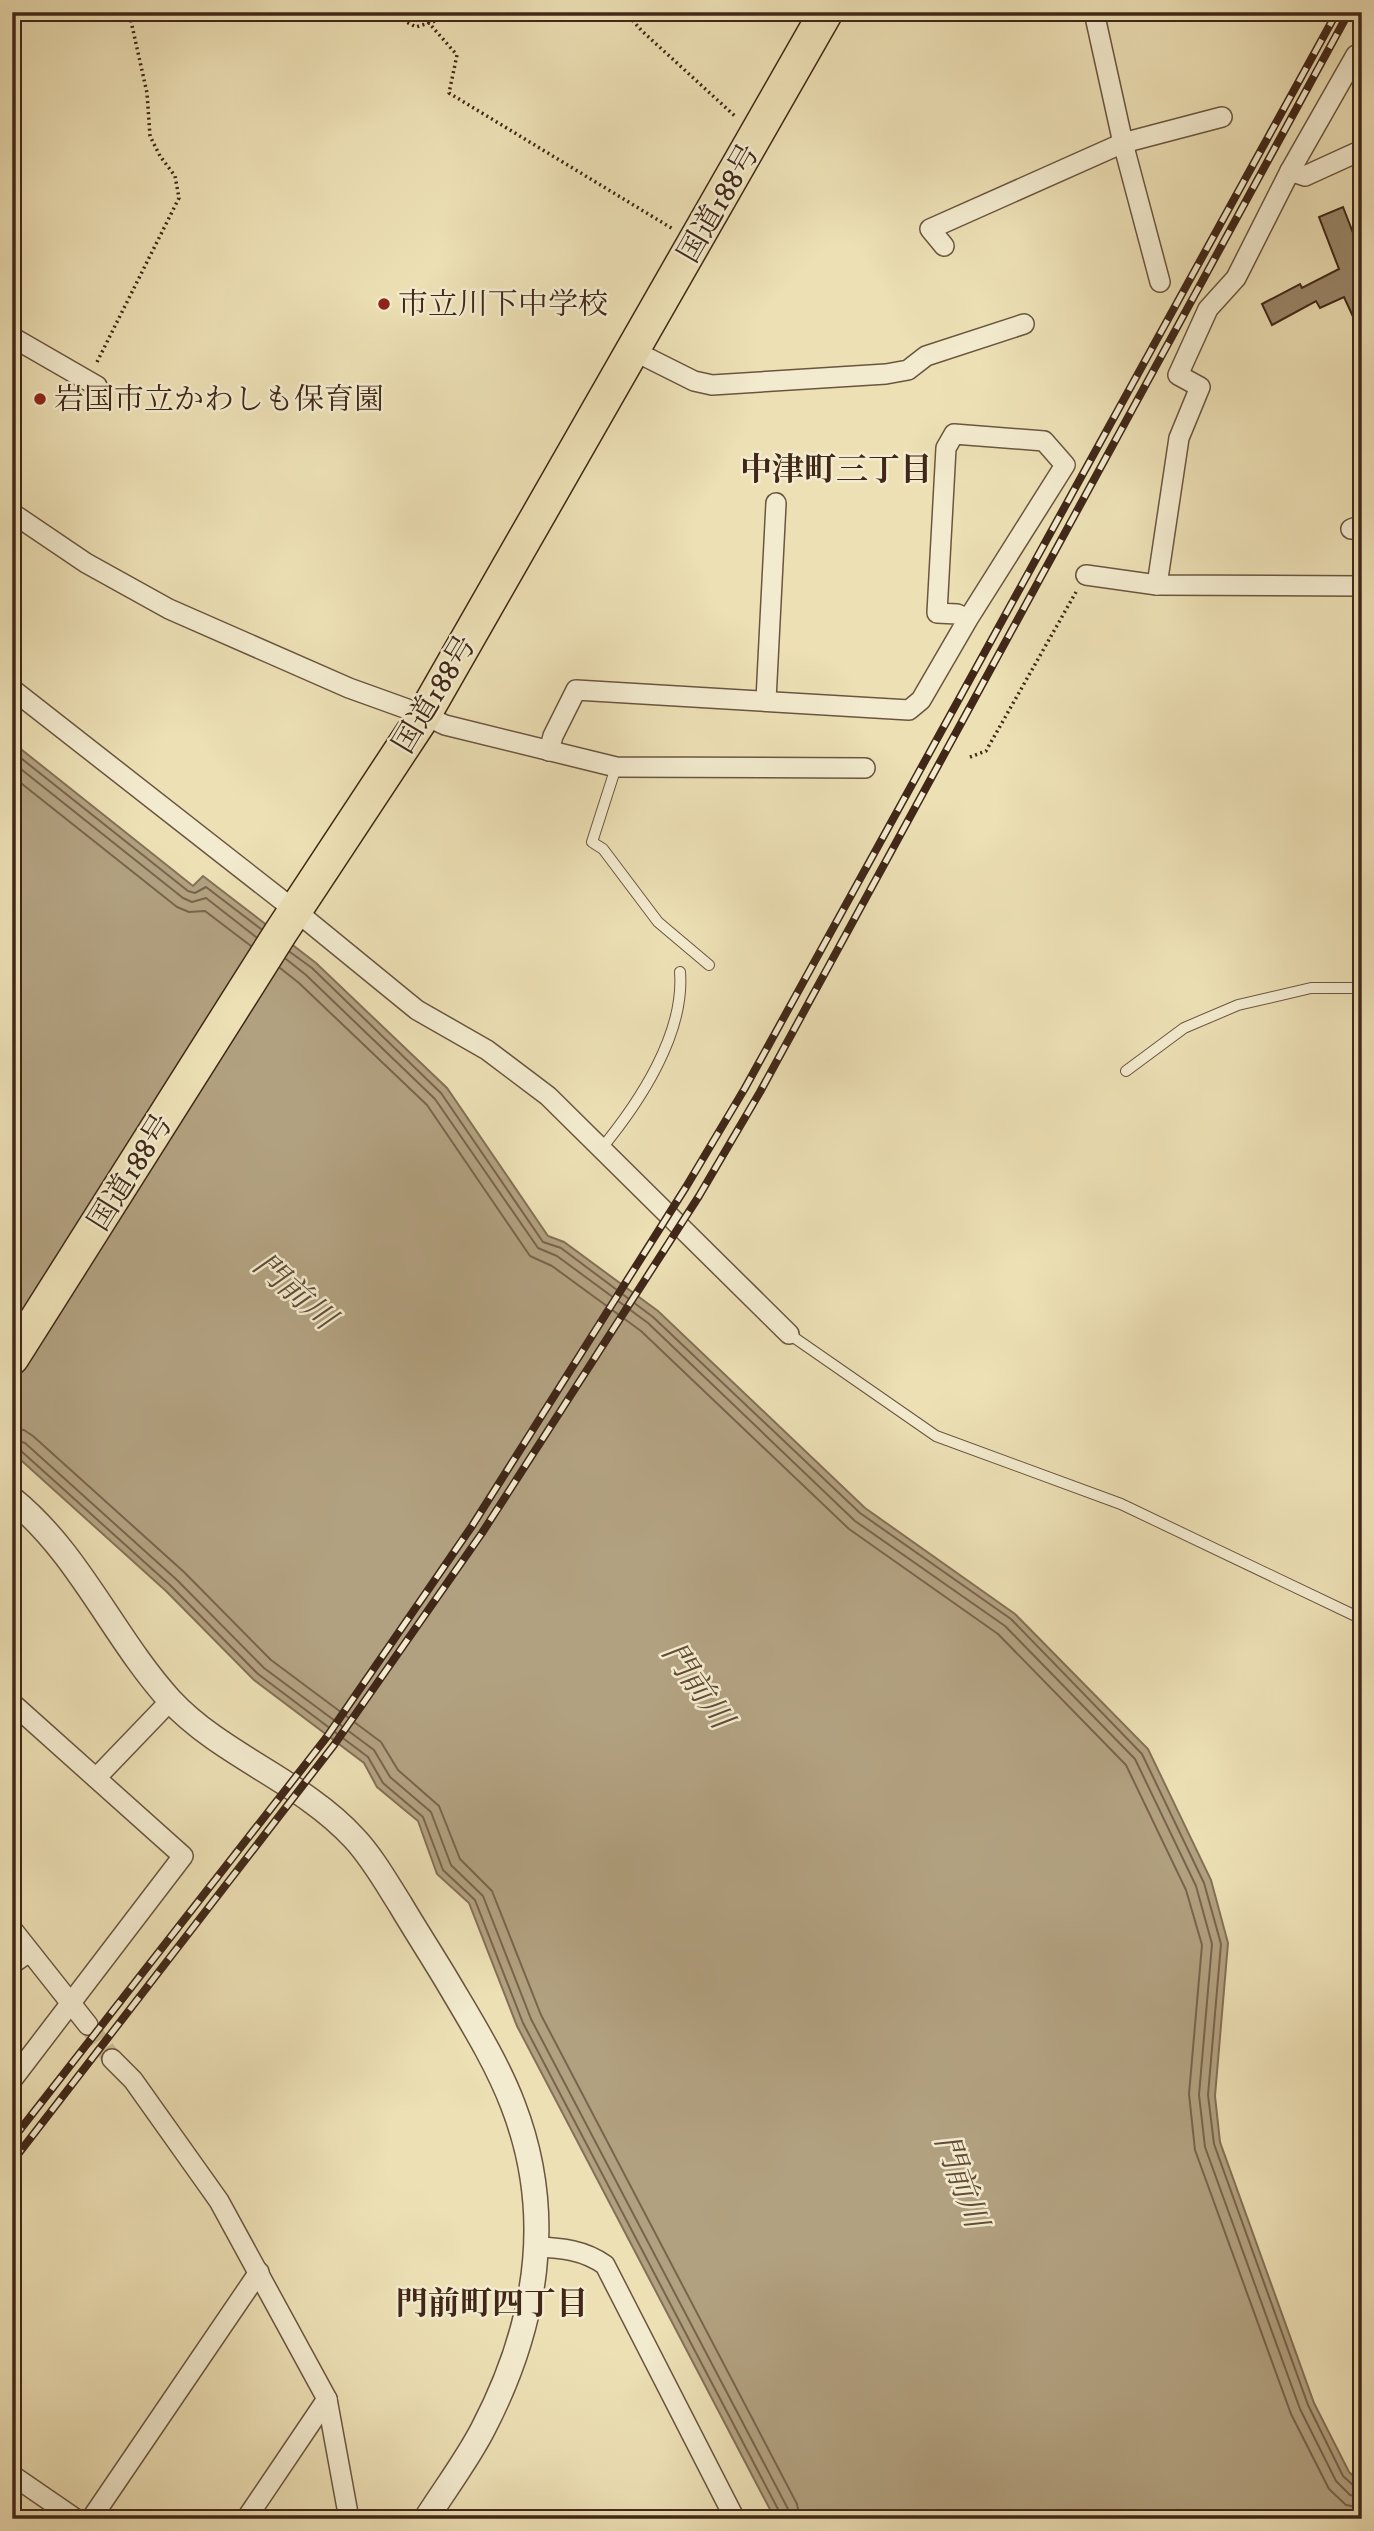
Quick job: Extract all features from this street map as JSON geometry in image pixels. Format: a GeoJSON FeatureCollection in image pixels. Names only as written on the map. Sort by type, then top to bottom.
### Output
{"type":"FeatureCollection","features":[{"type":"Feature","properties":{"kind":"highway","name":"国道188号"},"geometry":{"type":"LineString","coordinates":[[12,1358],[424,715],[826,12]]}},
{"type":"Feature","properties":{"kind":"street"},"geometry":{"type":"LineString","coordinates":[[1094,12],[1123,143],[1160,282]]}},
{"type":"Feature","properties":{"kind":"street"},"geometry":{"type":"LineString","coordinates":[[1157,585],[1179,438],[1200,387],[1178,375],[1208,309],[1236,278],[1290,171],[1356,55]]}},
{"type":"Feature","properties":{"kind":"street"},"geometry":{"type":"LineString","coordinates":[[944,246],[929,229],[1123,143],[1223,117]]}},
{"type":"Feature","properties":{"kind":"street"},"geometry":{"type":"LineString","coordinates":[[1290,171],[1304,176],[1362,150]]}},
{"type":"Feature","properties":{"kind":"street"},"geometry":{"type":"LineString","coordinates":[[634,351],[694,382],[712,386],[886,374],[908,370],[926,356],[1024,324]]}},
{"type":"Feature","properties":{"kind":"street"},"geometry":{"type":"LineString","coordinates":[[12,337],[93,383]]}},
{"type":"Feature","properties":{"kind":"street"},"geometry":{"type":"LineString","coordinates":[[550,751],[553,736],[576,690],[909,710],[921,700],[968,619],[1065,465],[1044,441],[954,435],[946,448],[937,613],[957,614],[968,619]]}},
{"type":"Feature","properties":{"kind":"street"},"geometry":{"type":"LineString","coordinates":[[766,700],[776,503]]}},
{"type":"Feature","properties":{"kind":"street"},"geometry":{"type":"LineString","coordinates":[[12,513],[86,563],[169,609],[349,688],[445,725],[616,767],[865,768]]}},
{"type":"Feature","properties":{"kind":"street"},"geometry":{"type":"LineString","coordinates":[[1086,575],[1157,585],[1362,586]]}},
{"type":"Feature","properties":{"kind":"street"},"geometry":{"type":"LineString","coordinates":[[12,689],[289,922],[417,1010],[487,1050],[548,1096],[789,1334]]}},
{"type":"Feature","properties":{"kind":"street"},"geometry":{"type":"LineString","coordinates":[[12,1499],[55,1543],[130,1650],[171,1700],[209,1734],[329,1815],[354,1838],[385,1880],[474,2027],[513,2106],[528,2157],[537,2247],[523,2333],[505,2383],[482,2432],[426,2519]]}},
{"type":"Feature","properties":{"kind":"street"},"geometry":{"type":"LineString","coordinates":[[96,1778],[171,1700]]}},
{"type":"Feature","properties":{"kind":"street"},"geometry":{"type":"LineString","coordinates":[[12,1703],[183,1856],[12,2080]]}},
{"type":"Feature","properties":{"kind":"street"},"geometry":{"type":"LineString","coordinates":[[12,1929],[88,2025]]}},
{"type":"Feature","properties":{"kind":"street"},"geometry":{"type":"LineString","coordinates":[[12,1964],[29,1952]]}},
{"type":"Feature","properties":{"kind":"street"},"geometry":{"type":"LineString","coordinates":[[112,2059],[133,2080],[219,2201],[327,2399],[349,2519]]}},
{"type":"Feature","properties":{"kind":"street"},"geometry":{"type":"LineString","coordinates":[[537,2247],[564,2248],[591,2255],[605,2265],[735,2519]]}},
{"type":"Feature","properties":{"kind":"street"},"geometry":{"type":"LineString","coordinates":[[91,2519],[259,2272]]}},
{"type":"Feature","properties":{"kind":"street"},"geometry":{"type":"LineString","coordinates":[[246,2519],[327,2399]]}},
{"type":"Feature","properties":{"kind":"street"},"geometry":{"type":"LineString","coordinates":[[12,2475],[76,2519]]}},
{"type":"Feature","properties":{"kind":"lane"},"geometry":{"type":"LineString","coordinates":[[616,767],[592,842],[603,849],[657,922],[709,965]]}},
{"type":"Feature","properties":{"kind":"lane"},"geometry":{"type":"LineString","coordinates":[[601,1150],[643,1094],[670,1034],[681,993],[680,972]]}},
{"type":"Feature","properties":{"kind":"lane"},"geometry":{"type":"LineString","coordinates":[[1126,1071],[1184,1028],[1238,1005],[1311,988],[1362,988]]}},
{"type":"Feature","properties":{"kind":"lane"},"geometry":{"type":"LineString","coordinates":[[789,1334],[936,1436],[1121,1504],[1362,1619]]}},
{"type":"Feature","properties":{"kind":"path"},"geometry":{"type":"LineString","coordinates":[[93,383],[179,198],[175,177],[149,136],[147,93],[129,12]]}},
{"type":"Feature","properties":{"kind":"path"},"geometry":{"type":"LineString","coordinates":[[388,12],[416,27],[464,12]]}},
{"type":"Feature","properties":{"kind":"path"},"geometry":{"type":"LineString","coordinates":[[625,12],[642,31],[736,117],[759,130]]}},
{"type":"Feature","properties":{"kind":"path"},"geometry":{"type":"LineString","coordinates":[[428,22],[457,55],[449,93],[696,242]]}},
{"type":"Feature","properties":{"kind":"path"},"geometry":{"type":"LineString","coordinates":[[970,757],[986,751],[1086,575]]}},
{"type":"Feature","properties":{"kind":"water","name":"門前川"},"geometry":{"type":"Polygon","coordinates":[[[12,742],[193,886],[203,876],[316,963],[447,1088],[548,1236],[564,1242],[658,1311],[865,1508],[1015,1614],[1148,1749],[1211,1880],[1228,1943],[1215,2096],[1220,2142],[1314,2403],[1349,2472],[1362,2484],[1362,2519],[775,2519],[517,2026],[469,1903],[437,1874],[418,1821],[377,1787],[364,1763],[254,1680],[166,1591],[12,1452],[12,742]]]}},
{"type":"Feature","properties":{"kind":"building"},"geometry":{"type":"Polygon","coordinates":[[[1343,207],[1362,256],[1362,336],[1344,297],[1320,308],[1316,301],[1272,325],[1262,304],[1300,284],[1302,288],[1339,269],[1319,217],[1343,207]]]}},
{"type":"Feature","properties":{"kind":"tunnel"},"geometry":{"type":"LineString","coordinates":[[88,2025],[112,2059]]}},
{"type":"Feature","properties":{"kind":"railway"},"geometry":{"type":"LineString","coordinates":[[12,2140],[326,1738],[472,1526],[686,1187],[745,1088],[1337,12]]}},
{"type":"Feature","properties":{"kind":"railway"},"geometry":{"type":"LineString","coordinates":[[12,2162],[334,1745],[482,1533],[699,1196],[760,1092],[1349,12]]}},
{"type":"Feature","properties":{"kind":"place","name":"市立川下中学校"},"geometry":{"type":"Point","coordinates":[384,304]}},
{"type":"Feature","properties":{"kind":"place","name":"岩国市立かわしも保育園"},"geometry":{"type":"Point","coordinates":[40,399]}},
{"type":"Feature","properties":{"kind":"district","name":"中津町三丁目"},"geometry":{"type":"Point","coordinates":[836,469]}},
{"type":"Feature","properties":{"kind":"district","name":"門前町四丁目"},"geometry":{"type":"Point","coordinates":[492,2303]}}]}
